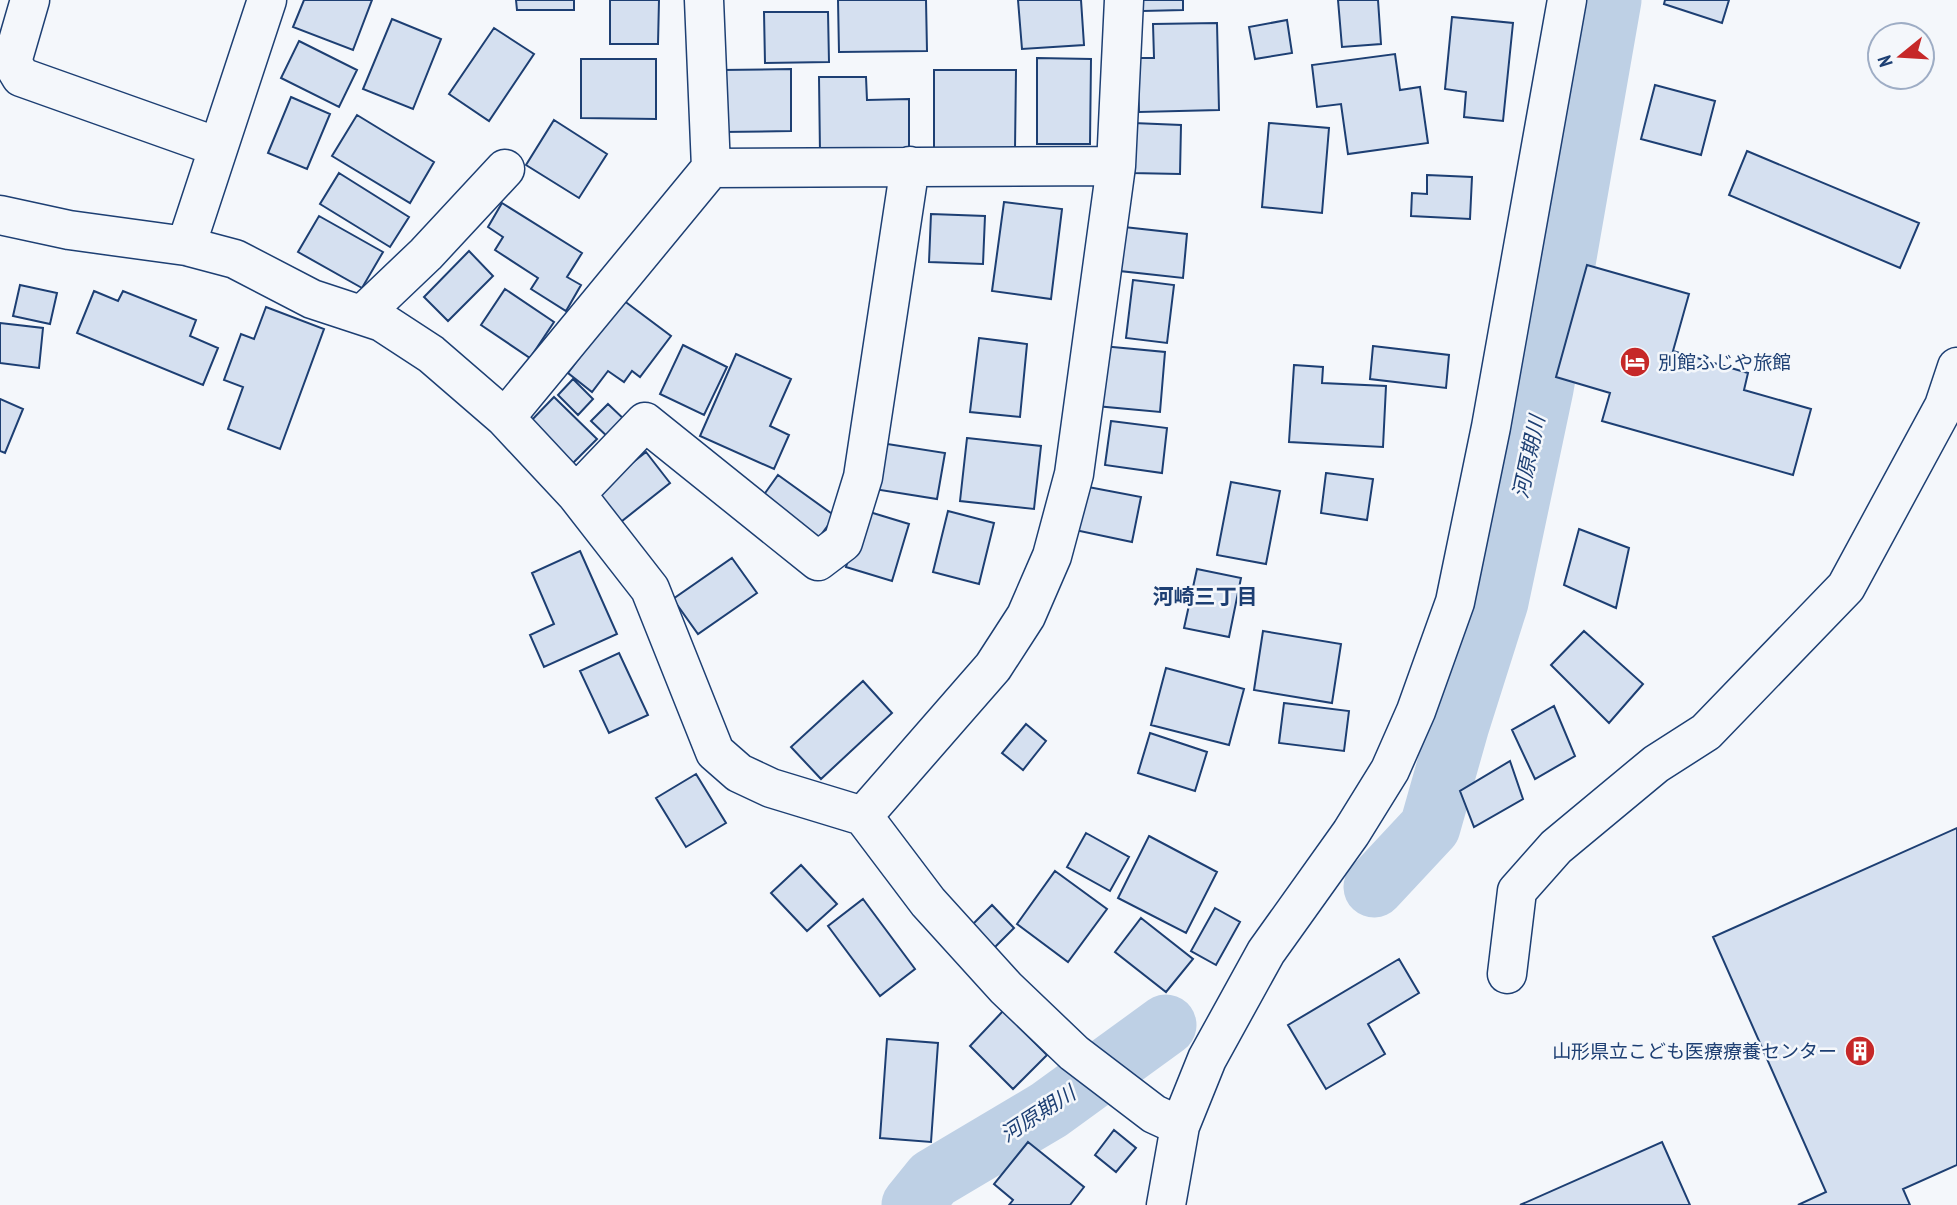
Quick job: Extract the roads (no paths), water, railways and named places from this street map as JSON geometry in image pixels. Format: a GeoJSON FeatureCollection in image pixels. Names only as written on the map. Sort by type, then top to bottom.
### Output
{"type":"FeatureCollection","features":[{"type":"Feature","properties":{"kind":"street"},"geometry":{"type":"LineString","coordinates":[[30,0],[12,62],[21,77],[218,147]]}},
{"type":"Feature","properties":{"kind":"street"},"geometry":{"type":"LineString","coordinates":[[186,246],[267,0]]}},
{"type":"Feature","properties":{"kind":"street"},"geometry":{"type":"LineString","coordinates":[[505,418],[711,167],[704,0]]}},
{"type":"Feature","properties":{"kind":"street"},"geometry":{"type":"LineString","coordinates":[[863,816],[993,667],[1026,616],[1052,556],[1074,474],[1116,166],[1124,0]]}},
{"type":"Feature","properties":{"kind":"street"},"geometry":{"type":"LineString","coordinates":[[1166,1205],[1167,1120],[1207,1059],[1266,952],[1351,833],[1390,770],[1416,711],[1455,602],[1491,427],[1567,0]]}},
{"type":"Feature","properties":{"kind":"street"},"geometry":{"type":"LineString","coordinates":[[576,494],[645,422],[818,561],[843,542],[863,477],[911,166]]}},
{"type":"Feature","properties":{"kind":"street"},"geometry":{"type":"LineString","coordinates":[[711,167],[1116,166]]}},
{"type":"Feature","properties":{"kind":"street"},"geometry":{"type":"LineString","coordinates":[[362,316],[426,254],[505,169]]}},
{"type":"Feature","properties":{"kind":"street"},"geometry":{"type":"LineString","coordinates":[[0,215],[69,230],[186,246],[235,260],[312,299],[382,322],[431,354],[505,418],[576,494],[650,589],[715,752],[739,773],[771,788],[863,816],[928,902],[1006,988],[1074,1052],[1167,1120]]}},
{"type":"Feature","properties":{"kind":"street"},"geometry":{"type":"LineString","coordinates":[[1507,974],[1517,891],[1556,847],[1656,764],[1706,732],[1846,587],[1950,408],[1957,367]]}},
{"type":"Feature","properties":{"kind":"waterway","name":"河原期川"},"geometry":{"type":"LineString","coordinates":[[1374,887],[1430,827],[1498,602],[1543,389],[1611,0]]}},
{"type":"Feature","properties":{"kind":"waterway","name":"河原期川"},"geometry":{"type":"LineString","coordinates":[[912,1205],[933,1179],[1049,1110],[1166,1025]]}},
{"type":"Feature","properties":{"kind":"place","name":"別館ふじや旅館"},"geometry":{"type":"Point","coordinates":[1635,362]}},
{"type":"Feature","properties":{"kind":"place","name":"山形県立こども医療療養センター"},"geometry":{"type":"Point","coordinates":[1860,1051]}},
{"type":"Feature","properties":{"kind":"district","name":"河崎三丁目"},"geometry":{"type":"Point","coordinates":[1205,597]}}]}
